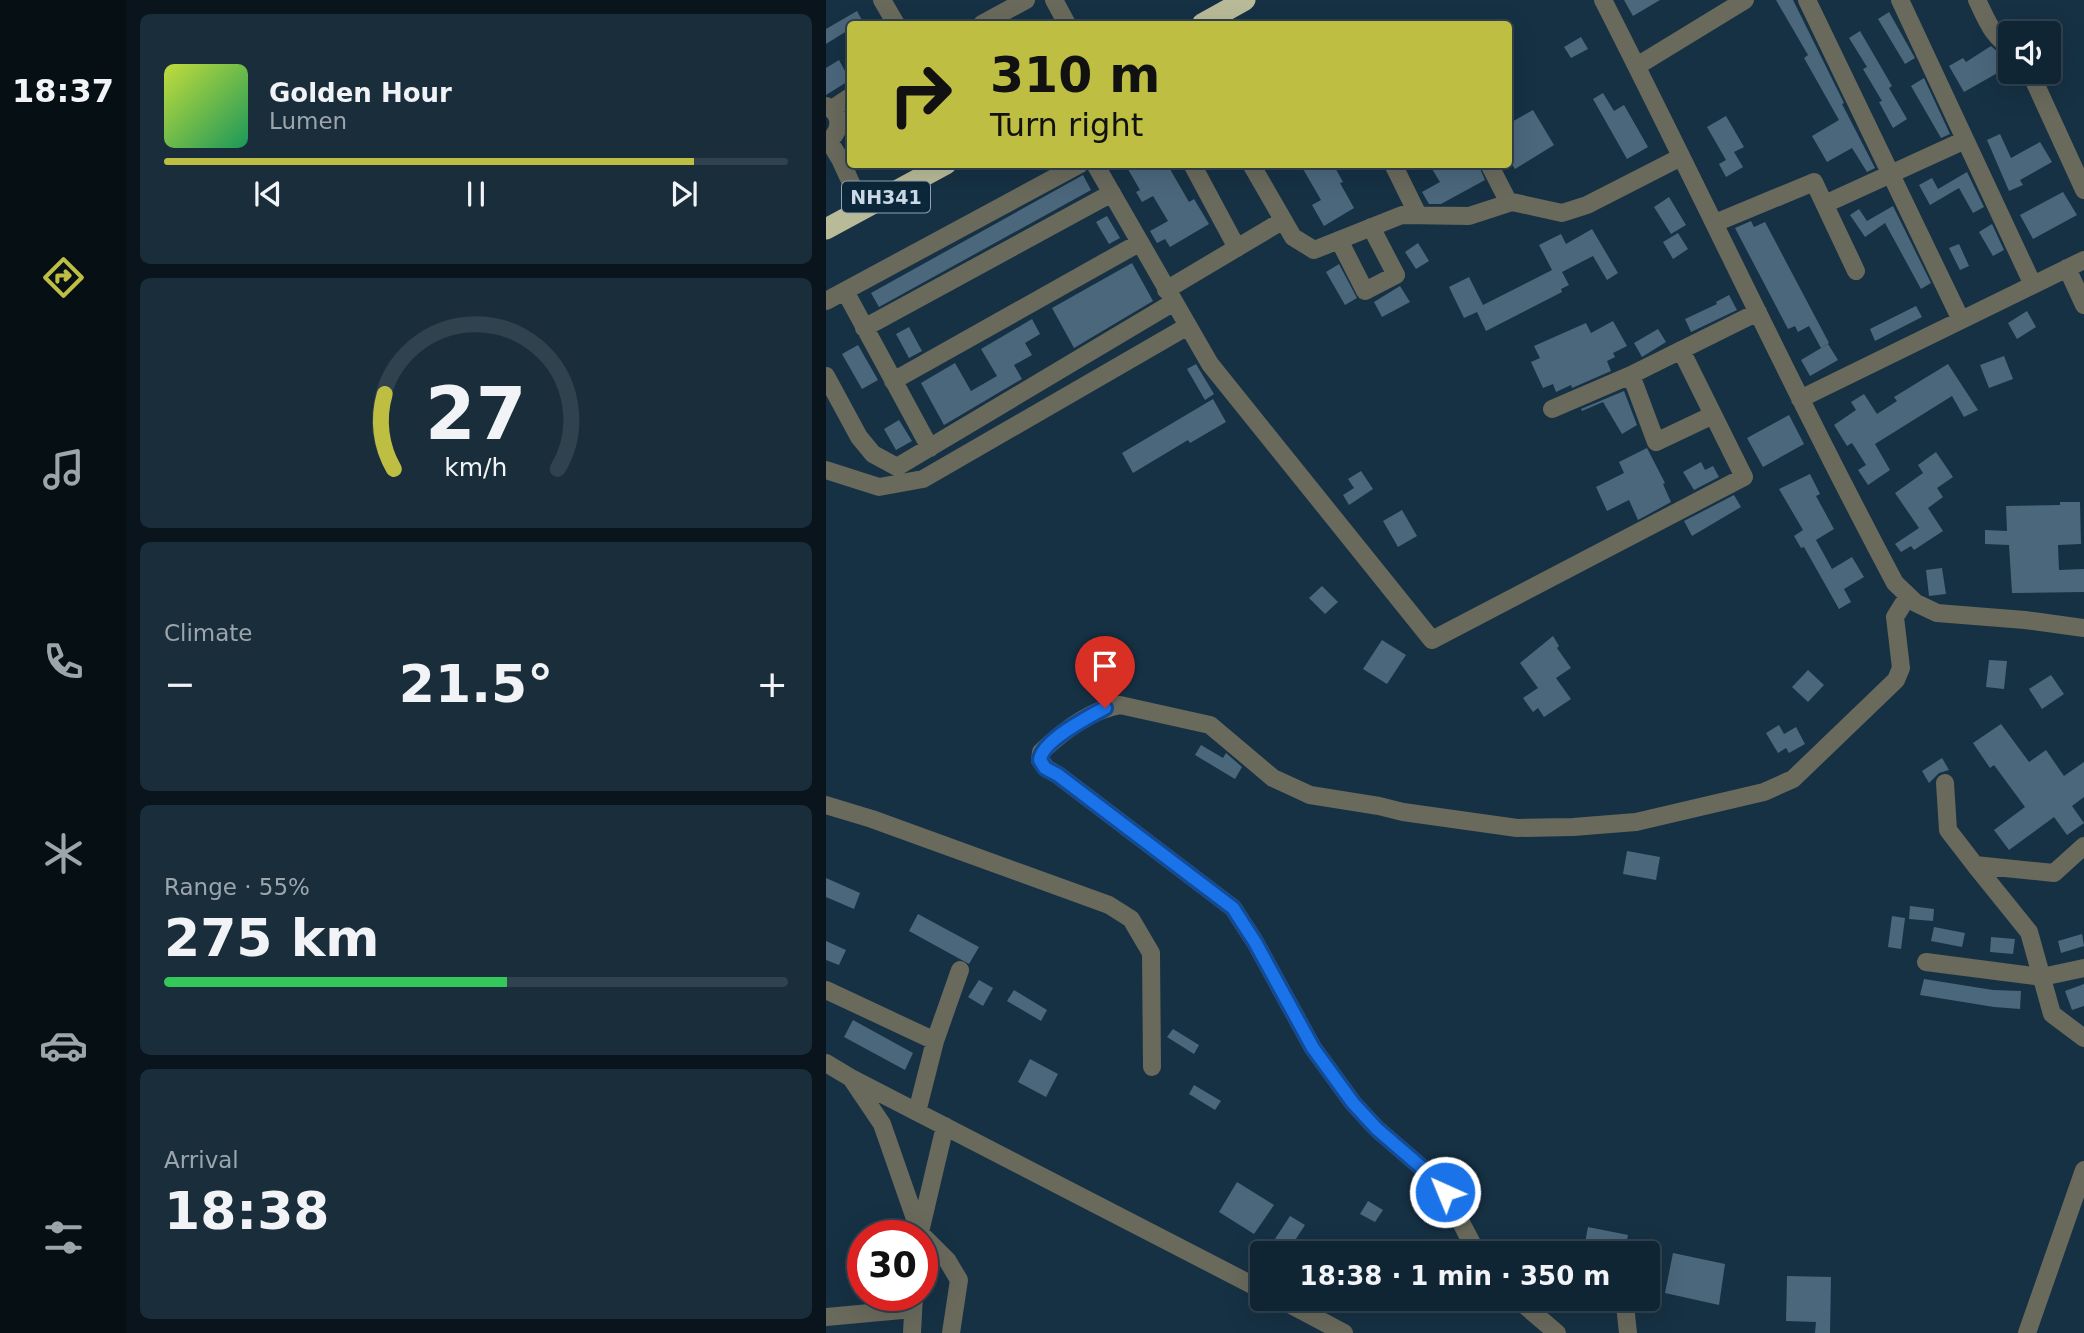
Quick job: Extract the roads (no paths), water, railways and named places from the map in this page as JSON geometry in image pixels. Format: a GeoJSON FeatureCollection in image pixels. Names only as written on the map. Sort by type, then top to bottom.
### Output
{"type":"FeatureCollection","features":[{"type":"Feature","properties":{"kind":"highway"},"geometry":{"type":"LineString","coordinates":[[1207,21],[1245,0]]}},
{"type":"Feature","properties":{"kind":"highway","name":"NH341"},"geometry":{"type":"LineString","coordinates":[[826,229],[939,168]]}},
{"type":"Feature","properties":{"kind":"street"},"geometry":{"type":"LineString","coordinates":[[883,0],[894,21]]}},
{"type":"Feature","properties":{"kind":"street"},"geometry":{"type":"LineString","coordinates":[[988,21],[1026,0]]}},
{"type":"Feature","properties":{"kind":"street"},"geometry":{"type":"LineString","coordinates":[[1054,0],[1065,21]]}},
{"type":"Feature","properties":{"kind":"street"},"geometry":{"type":"LineString","coordinates":[[1603,0],[1800,399],[1895,583],[1916,603],[1937,613],[2084,628]]}},
{"type":"Feature","properties":{"kind":"street"},"geometry":{"type":"LineString","coordinates":[[1637,66],[1745,0]]}},
{"type":"Feature","properties":{"kind":"street"},"geometry":{"type":"LineString","coordinates":[[1807,0],[1961,320]]}},
{"type":"Feature","properties":{"kind":"street"},"geometry":{"type":"LineString","coordinates":[[1900,0],[2033,285]]}},
{"type":"Feature","properties":{"kind":"street"},"geometry":{"type":"LineString","coordinates":[[1977,0],[1998,38]]}},
{"type":"Feature","properties":{"kind":"street"},"geometry":{"type":"LineString","coordinates":[[2035,84],[2084,190]]}},
{"type":"Feature","properties":{"kind":"street"},"geometry":{"type":"LineString","coordinates":[[847,98],[829,107],[839,123],[837,133],[827,141],[840,159],[863,209]]}},
{"type":"Feature","properties":{"kind":"street"},"geometry":{"type":"LineString","coordinates":[[1825,204],[1965,140]]}},
{"type":"Feature","properties":{"kind":"street"},"geometry":{"type":"LineString","coordinates":[[1253,168],[1293,237],[1314,250],[1402,215],[1469,216],[1509,203],[1562,214],[1587,205],[1681,157]]}},
{"type":"Feature","properties":{"kind":"street"},"geometry":{"type":"LineString","coordinates":[[826,301],[1073,168]]}},
{"type":"Feature","properties":{"kind":"street"},"geometry":{"type":"LineString","coordinates":[[1098,168],[1210,364],[1432,640],[1744,477],[1681,350]]}},
{"type":"Feature","properties":{"kind":"street"},"geometry":{"type":"LineString","coordinates":[[1194,168],[1237,248]]}},
{"type":"Feature","properties":{"kind":"street"},"geometry":{"type":"LineString","coordinates":[[1395,168],[1418,215]]}},
{"type":"Feature","properties":{"kind":"street"},"geometry":{"type":"LineString","coordinates":[[1491,168],[1509,203]]}},
{"type":"Feature","properties":{"kind":"street"},"geometry":{"type":"LineString","coordinates":[[1715,223],[1814,182],[1856,271]]}},
{"type":"Feature","properties":{"kind":"street"},"geometry":{"type":"LineString","coordinates":[[864,327],[1112,194]]}},
{"type":"Feature","properties":{"kind":"street"},"geometry":{"type":"LineString","coordinates":[[826,376],[859,437],[873,454],[897,467],[1170,296],[1237,248],[1282,221]]}},
{"type":"Feature","properties":{"kind":"street"},"geometry":{"type":"LineString","coordinates":[[1339,240],[1365,291],[1396,275],[1371,227]]}},
{"type":"Feature","properties":{"kind":"street"},"geometry":{"type":"LineString","coordinates":[[893,381],[1139,243]]}},
{"type":"Feature","properties":{"kind":"street"},"geometry":{"type":"LineString","coordinates":[[1800,399],[2084,260]]}},
{"type":"Feature","properties":{"kind":"street"},"geometry":{"type":"LineString","coordinates":[[2067,268],[2084,305]]}},
{"type":"Feature","properties":{"kind":"street"},"geometry":{"type":"LineString","coordinates":[[845,291],[930,448]]}},
{"type":"Feature","properties":{"kind":"street"},"geometry":{"type":"LineString","coordinates":[[1552,409],[1631,375],[1758,312]]}},
{"type":"Feature","properties":{"kind":"street"},"geometry":{"type":"LineString","coordinates":[[826,470],[879,487],[923,479],[1188,326]]}},
{"type":"Feature","properties":{"kind":"street"},"geometry":{"type":"LineString","coordinates":[[1631,375],[1656,442],[1713,415]]}},
{"type":"Feature","properties":{"kind":"street"},"geometry":{"type":"LineString","coordinates":[[1470,1241],[1453,1204],[1435,1179],[1377,1129],[1353,1103],[1313,1048],[1255,942],[1233,908],[1058,775],[1045,768],[1040,760],[1041,752],[1082,720],[1105,708],[1120,705],[1210,725],[1273,778],[1310,794],[1403,812],[1517,828],[1636,822],[1764,792],[1793,779],[1896,680],[1901,668],[1895,617],[1908,596]]}},
{"type":"Feature","properties":{"kind":"street"},"geometry":{"type":"LineString","coordinates":[[1945,783],[1948,830],[2029,932],[2052,1014],[2084,1038]]}},
{"type":"Feature","properties":{"kind":"street"},"geometry":{"type":"LineString","coordinates":[[826,805],[1109,905],[1131,919],[1152,953],[1152,1068]]}},
{"type":"Feature","properties":{"kind":"street"},"geometry":{"type":"LineString","coordinates":[[1975,866],[2054,873],[2084,846]]}},
{"type":"Feature","properties":{"kind":"street"},"geometry":{"type":"LineString","coordinates":[[1926,962],[2042,977],[2084,968]]}},
{"type":"Feature","properties":{"kind":"street"},"geometry":{"type":"LineString","coordinates":[[917,1112],[935,1041],[960,970]]}},
{"type":"Feature","properties":{"kind":"street"},"geometry":{"type":"LineString","coordinates":[[826,990],[935,1041]]}},
{"type":"Feature","properties":{"kind":"street"},"geometry":{"type":"LineString","coordinates":[[826,1063],[1250,1284]]}},
{"type":"Feature","properties":{"kind":"street"},"geometry":{"type":"LineString","coordinates":[[851,1078],[882,1124],[915,1220]]}},
{"type":"Feature","properties":{"kind":"street"},"geometry":{"type":"LineString","coordinates":[[923,1220],[945,1126]]}},
{"type":"Feature","properties":{"kind":"street"},"geometry":{"type":"LineString","coordinates":[[2027,1333],[2084,1170]]}},
{"type":"Feature","properties":{"kind":"street"},"geometry":{"type":"LineString","coordinates":[[938,1251],[947,1260],[959,1280],[951,1333]]}},
{"type":"Feature","properties":{"kind":"street"},"geometry":{"type":"LineString","coordinates":[[826,1317],[861,1311]]}},
{"type":"Feature","properties":{"kind":"street"},"geometry":{"type":"LineString","coordinates":[[912,1333],[913,1311]]}},
{"type":"Feature","properties":{"kind":"street"},"geometry":{"type":"LineString","coordinates":[[1303,1311],[1344,1333]]}},
{"type":"Feature","properties":{"kind":"street"},"geometry":{"type":"LineString","coordinates":[[1531,1311],[1557,1333]]}},
{"type":"Feature","properties":{"kind":"street"},"geometry":{"type":"LineString","coordinates":[[1626,1311],[1628,1333]]}}]}
